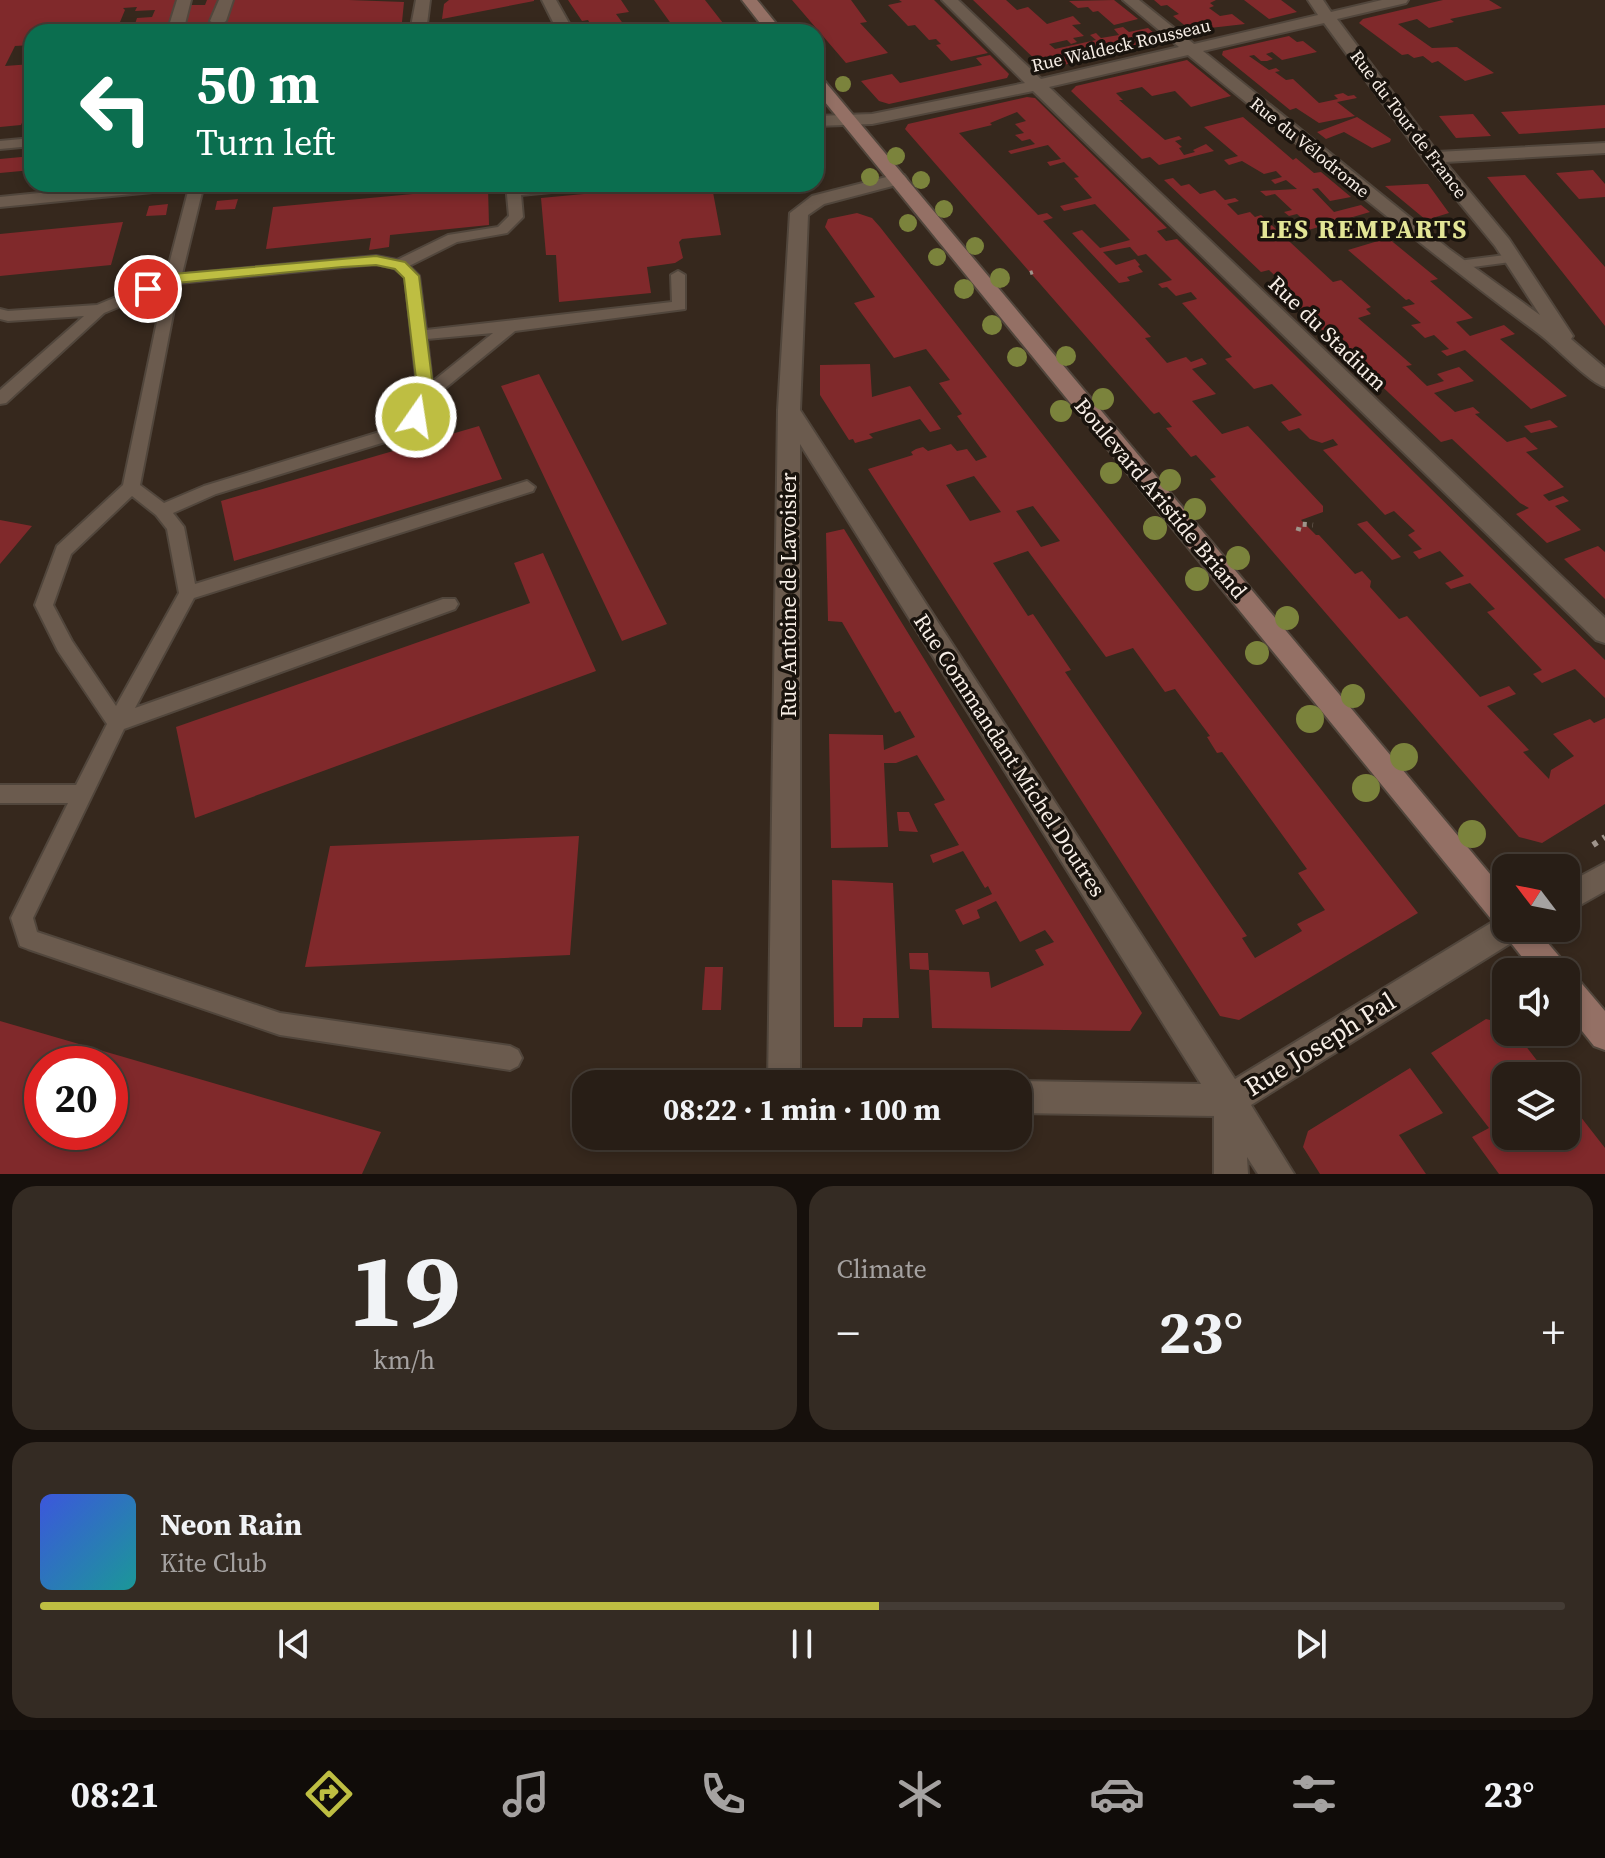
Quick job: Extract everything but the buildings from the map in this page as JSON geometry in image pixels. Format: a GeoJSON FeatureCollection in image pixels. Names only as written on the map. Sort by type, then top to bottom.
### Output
{"type":"FeatureCollection","features":[{"type":"Feature","properties":{"kind":"main road"},"geometry":{"type":"LineString","coordinates":[[749,0],[768,24]]}},
{"type":"Feature","properties":{"kind":"main road","name":"Boulevard Aristide Briand"},"geometry":{"type":"LineString","coordinates":[[824,90],[1492,898]]}},
{"type":"Feature","properties":{"kind":"main road"},"geometry":{"type":"LineString","coordinates":[[1528,942],[1542,958]]}},
{"type":"Feature","properties":{"kind":"main road"},"geometry":{"type":"LineString","coordinates":[[1580,1005],[1605,1035]]}},
{"type":"Feature","properties":{"kind":"street"},"geometry":{"type":"LineString","coordinates":[[177,24],[184,0]]}},
{"type":"Feature","properties":{"kind":"street"},"geometry":{"type":"LineString","coordinates":[[218,21],[226,0]]}},
{"type":"Feature","properties":{"kind":"street"},"geometry":{"type":"LineString","coordinates":[[419,24],[423,0]]}},
{"type":"Feature","properties":{"kind":"street"},"geometry":{"type":"LineString","coordinates":[[549,0],[562,24]]}},
{"type":"Feature","properties":{"kind":"street","name":"Rue du Stadium"},"geometry":{"type":"LineString","coordinates":[[949,0],[1605,633]]}},
{"type":"Feature","properties":{"kind":"street","name":"Rue du Vélodrome"},"geometry":{"type":"LineString","coordinates":[[1130,0],[1458,265],[1572,349],[1605,380]]}},
{"type":"Feature","properties":{"kind":"street","name":"Rue du Tour de France"},"geometry":{"type":"LineString","coordinates":[[1315,0],[1432,158],[1513,258],[1572,349]]}},
{"type":"Feature","properties":{"kind":"street","name":"Rue Waldeck Rousseau"},"geometry":{"type":"LineString","coordinates":[[824,120],[872,119],[1037,85],[1401,0]]}},
{"type":"Feature","properties":{"kind":"street"},"geometry":{"type":"LineString","coordinates":[[1432,158],[1605,148]]}},
{"type":"Feature","properties":{"kind":"street","name":"Rue Antoine de Lavoisier"},"geometry":{"type":"LineString","coordinates":[[784,1070],[789,410],[799,213],[818,200],[898,179]]}},
{"type":"Feature","properties":{"kind":"street"},"geometry":{"type":"LineString","coordinates":[[0,202],[102,192]]}},
{"type":"Feature","properties":{"kind":"street","name":"Rue Commandant Michel Doutres"},"geometry":{"type":"LineString","coordinates":[[789,410],[1277,1174]]}},
{"type":"Feature","properties":{"kind":"street"},"geometry":{"type":"LineString","coordinates":[[1580,891],[1605,876]]}},
{"type":"Feature","properties":{"kind":"street","name":"Rue Joseph Pal"},"geometry":{"type":"LineString","coordinates":[[1032,1097],[1230,1100],[1492,938]]}},
{"type":"Feature","properties":{"kind":"street"},"geometry":{"type":"LineString","coordinates":[[1230,1100],[1231,1174]]}},
{"type":"Feature","properties":{"kind":"lane"},"geometry":{"type":"LineString","coordinates":[[0,145],[24,143]]}},
{"type":"Feature","properties":{"kind":"lane"},"geometry":{"type":"LineString","coordinates":[[117,723],[65,646],[44,605],[63,551],[131,487],[173,279],[195,192]]}},
{"type":"Feature","properties":{"kind":"lane"},"geometry":{"type":"LineString","coordinates":[[3,317],[99,310],[173,279],[365,261],[399,265],[453,238],[502,230],[516,217],[514,192]]}},
{"type":"Feature","properties":{"kind":"lane"},"geometry":{"type":"LineString","coordinates":[[1458,265],[1513,258]]}},
{"type":"Feature","properties":{"kind":"lane"},"geometry":{"type":"LineString","coordinates":[[399,265],[412,276],[426,395]]}},
{"type":"Feature","properties":{"kind":"lane"},"geometry":{"type":"LineString","coordinates":[[419,335],[680,306],[678,275]]}},
{"type":"Feature","properties":{"kind":"lane"},"geometry":{"type":"LineString","coordinates":[[0,399],[99,310]]}},
{"type":"Feature","properties":{"kind":"lane"},"geometry":{"type":"LineString","coordinates":[[162,511],[210,490],[405,430],[426,395],[511,327]]}},
{"type":"Feature","properties":{"kind":"lane"},"geometry":{"type":"LineString","coordinates":[[131,487],[162,511],[175,527],[188,593],[117,723],[22,918],[28,939],[280,1024],[510,1058]]}},
{"type":"Feature","properties":{"kind":"lane"},"geometry":{"type":"LineString","coordinates":[[188,593],[527,487]]}},
{"type":"Feature","properties":{"kind":"lane"},"geometry":{"type":"LineString","coordinates":[[117,723],[449,604]]}},
{"type":"Feature","properties":{"kind":"lane"},"geometry":{"type":"LineString","coordinates":[[0,794],[82,794]]}},
{"type":"Feature","properties":{"kind":"path"},"geometry":{"type":"LineString","coordinates":[[1298,531],[1300,524],[1313,525]]}},
{"type":"Feature","properties":{"kind":"district","name":"LES REMPARTS"},"geometry":{"type":"Point","coordinates":[1364,229]}},
{"type":"Feature","properties":{"kind":"route"},"geometry":{"type":"LineString","coordinates":[[148,289],[173,279],[342,262],[376,260],[399,265],[412,276],[426,395],[416,417]]}}]}
